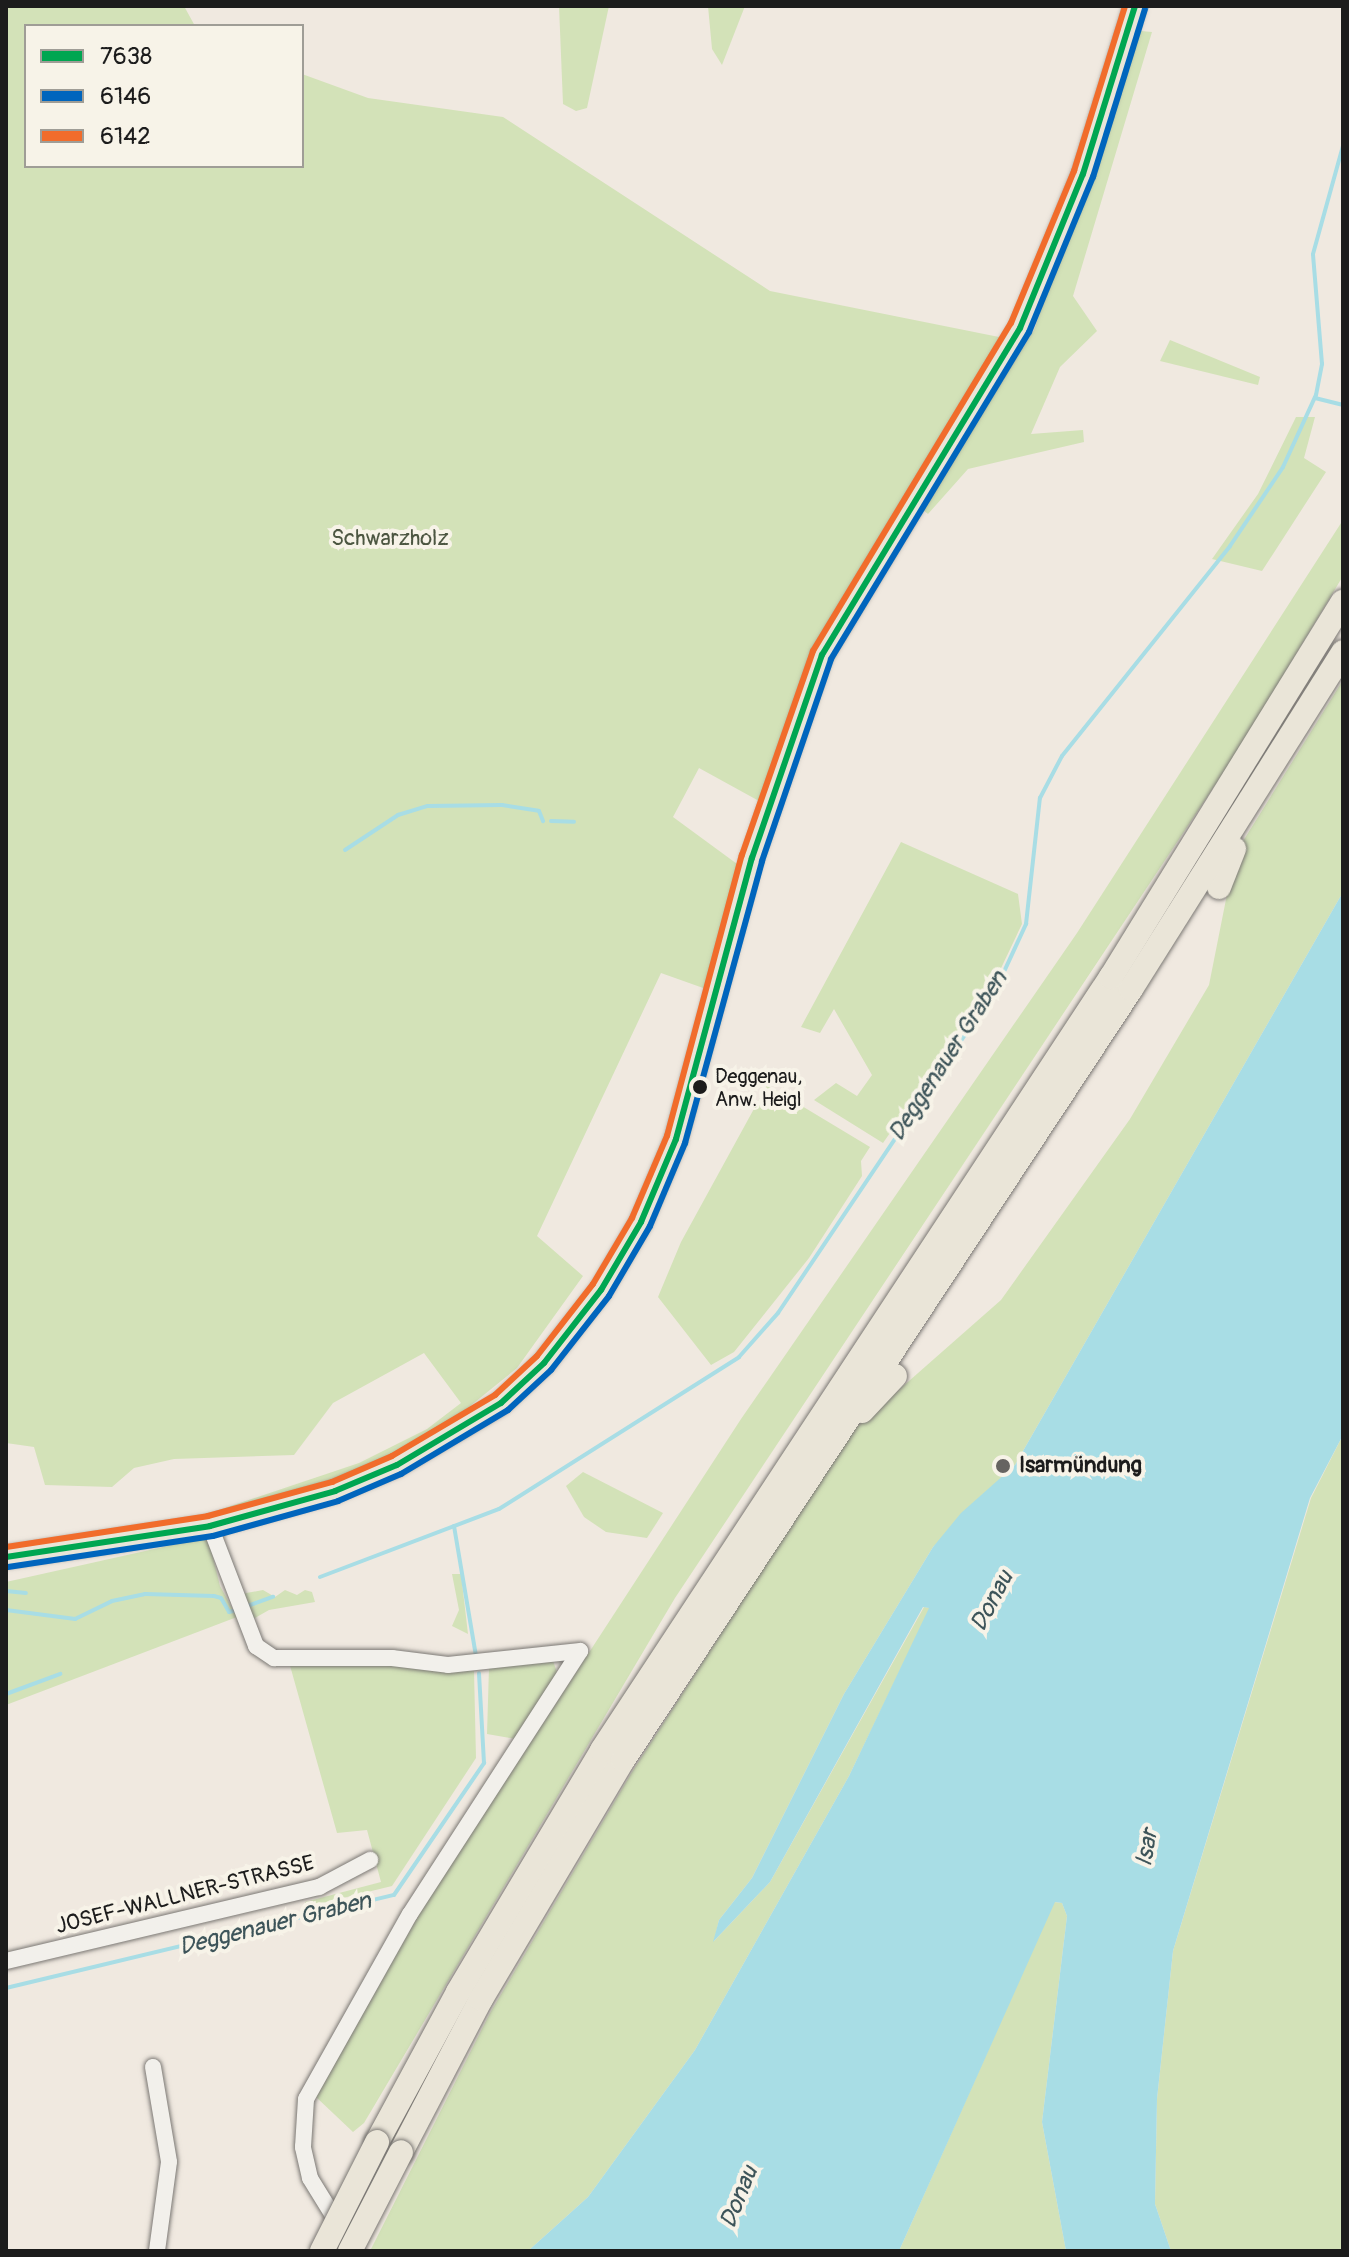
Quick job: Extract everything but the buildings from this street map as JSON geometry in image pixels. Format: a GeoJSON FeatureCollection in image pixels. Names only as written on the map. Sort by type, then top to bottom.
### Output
{"type":"FeatureCollection","features":[{"type":"Feature","properties":{"kind":"highway"},"geometry":{"type":"LineString","coordinates":[[322,2251],[458,1992],[602,1750],[1119,964],[1343,602]]}},
{"type":"Feature","properties":{"kind":"highway"},"geometry":{"type":"LineString","coordinates":[[353,2251],[481,1999],[623,1760],[837,1428],[1240,819],[1343,652]]}},
{"type":"Feature","properties":{"kind":"highway"},"geometry":{"type":"LineString","coordinates":[[1219,887],[1240,819]]}},
{"type":"Feature","properties":{"kind":"highway"},"geometry":{"type":"LineString","coordinates":[[837,1428],[857,1417],[895,1376]]}},
{"type":"Feature","properties":{"kind":"main road"},"geometry":{"type":"LineString","coordinates":[[6,1557],[210,1526],[335,1491],[441,1441],[501,1403],[532,1374],[601,1290],[641,1222],[676,1139],[769,806],[822,655],[999,367],[1038,292],[1083,174],[1135,6]]}},
{"type":"Feature","properties":{"kind":"street"},"geometry":{"type":"LineString","coordinates":[[210,1526],[256,1646],[287,1660],[378,1657],[448,1665],[580,1651],[410,1914],[306,2099],[303,2147],[310,2178],[353,2251]]}},
{"type":"Feature","properties":{"kind":"street","name":"JOSEF-WALLNER-STRASSE"},"geometry":{"type":"LineString","coordinates":[[6,1961],[319,1887],[370,1860]]}},
{"type":"Feature","properties":{"kind":"street"},"geometry":{"type":"LineString","coordinates":[[153,2067],[169,2162],[157,2251]]}},
{"type":"Feature","properties":{"kind":"green space","name":"Schwarzholz"},"geometry":{"type":"Polygon","coordinates":[[[6,6],[184,6],[194,24],[24,24],[24,168],[304,168],[304,75],[368,98],[503,117],[770,291],[1014,340],[821,657],[768,806],[699,768],[673,817],[748,872],[706,989],[661,973],[537,1236],[583,1276],[517,1368],[464,1411],[403,1449],[333,1479],[207,1514],[359,1463],[427,1429],[461,1403],[424,1353],[333,1403],[294,1455],[174,1459],[134,1468],[112,1487],[45,1485],[34,1447],[6,1443],[6,6]]]}},
{"type":"Feature","properties":{"kind":"green space"},"geometry":{"type":"Polygon","coordinates":[[[559,6],[609,6],[587,108],[576,111],[563,104],[559,6]]]}},
{"type":"Feature","properties":{"kind":"green space"},"geometry":{"type":"Polygon","coordinates":[[[708,6],[745,6],[722,65],[712,49],[708,6]]]}},
{"type":"Feature","properties":{"kind":"green space"},"geometry":{"type":"Polygon","coordinates":[[[1141,31],[1152,32],[1073,296],[1097,331],[1060,367],[1031,434],[1083,430],[1084,442],[968,469],[928,514],[923,510],[1034,330],[1141,31]]]}},
{"type":"Feature","properties":{"kind":"green space"},"geometry":{"type":"Polygon","coordinates":[[[1170,340],[1260,377],[1258,385],[1160,361],[1170,340]]]}},
{"type":"Feature","properties":{"kind":"green space"},"geometry":{"type":"Polygon","coordinates":[[[1296,417],[1315,417],[1304,458],[1326,472],[1262,571],[1212,559],[1258,494],[1296,417]]]}},
{"type":"Feature","properties":{"kind":"green space"},"geometry":{"type":"Polygon","coordinates":[[[1343,520],[1343,576],[1237,752],[675,1598],[364,2123],[353,2132],[316,2097],[422,1909],[741,1419],[1077,933],[1343,520]]]}},
{"type":"Feature","properties":{"kind":"green space"},"geometry":{"type":"Polygon","coordinates":[[[1343,680],[1343,892],[1015,1465],[933,1547],[844,1694],[752,1878],[719,1920],[714,1941],[770,1882],[924,1607],[930,1608],[849,1776],[695,2050],[588,2197],[528,2251],[370,2251],[490,2013],[632,1772],[851,1432],[1001,1300],[1130,1119],[1209,985],[1235,854],[1343,680]]]}},
{"type":"Feature","properties":{"kind":"green space"},"geometry":{"type":"Polygon","coordinates":[[[901,842],[1018,894],[1022,924],[993,985],[883,1143],[814,1100],[836,1083],[857,1096],[872,1075],[834,1009],[820,1033],[801,1027],[901,842]]]}},
{"type":"Feature","properties":{"kind":"green space"},"geometry":{"type":"Polygon","coordinates":[[[767,1085],[870,1147],[861,1161],[862,1176],[809,1258],[734,1352],[711,1365],[658,1297],[681,1242],[767,1085]]]}},
{"type":"Feature","properties":{"kind":"green space"},"geometry":{"type":"Polygon","coordinates":[[[1343,1435],[1343,2251],[1171,2251],[1155,2204],[1157,2099],[1173,1951],[1311,1498],[1343,1435]]]}},
{"type":"Feature","properties":{"kind":"green space"},"geometry":{"type":"Polygon","coordinates":[[[583,1472],[663,1513],[647,1538],[606,1532],[584,1517],[566,1486],[583,1472]]]}},
{"type":"Feature","properties":{"kind":"green space"},"geometry":{"type":"Polygon","coordinates":[[[208,1537],[220,1586],[237,1617],[6,1705],[6,1582],[208,1537]]]}},
{"type":"Feature","properties":{"kind":"green space"},"geometry":{"type":"Polygon","coordinates":[[[452,1574],[461,1574],[468,1634],[452,1626],[459,1610],[452,1574]]]}},
{"type":"Feature","properties":{"kind":"green space"},"geometry":{"type":"Polygon","coordinates":[[[263,1590],[275,1597],[285,1590],[297,1595],[305,1590],[312,1592],[315,1602],[269,1610],[253,1619],[241,1594],[263,1590]]]}},
{"type":"Feature","properties":{"kind":"green space"},"geometry":{"type":"Polygon","coordinates":[[[335,1659],[474,1671],[476,1758],[392,1886],[306,1907],[305,1902],[381,1882],[367,1830],[337,1833],[289,1662],[335,1659]]]}},
{"type":"Feature","properties":{"kind":"green space"},"geometry":{"type":"Polygon","coordinates":[[[553,1661],[558,1675],[516,1739],[487,1734],[489,1667],[553,1661]]]}},
{"type":"Feature","properties":{"kind":"green space"},"geometry":{"type":"Polygon","coordinates":[[[1054,1902],[1062,1903],[1067,1916],[1042,2122],[1066,2251],[899,2251],[1054,1902]]]}},
{"type":"Feature","properties":{"kind":"water"},"geometry":{"type":"Polygon","coordinates":[[[1343,892],[1343,1435],[1310,1498],[1173,1951],[1157,2099],[1155,2204],[1171,2251],[1066,2251],[1042,2122],[1067,1916],[1062,1903],[1055,1902],[899,2251],[528,2251],[588,2197],[695,2050],[849,1776],[929,1608],[923,1607],[770,1882],[713,1942],[719,1920],[752,1878],[844,1694],[933,1547],[961,1513],[1015,1465],[1343,892]]]}},
{"type":"Feature","properties":{"kind":"waterway","name":"Deggenauer Graben"},"geometry":{"type":"LineString","coordinates":[[320,1577],[499,1509],[739,1357],[778,1313],[996,989],[1026,924],[1040,798],[1062,756],[1230,546],[1283,467],[1316,395],[1322,364],[1313,254],[1343,146]]}},
{"type":"Feature","properties":{"kind":"waterway"},"geometry":{"type":"LineString","coordinates":[[1315,398],[1343,405]]}},
{"type":"Feature","properties":{"kind":"waterway"},"geometry":{"type":"LineString","coordinates":[[345,850],[398,815],[428,806],[502,805],[539,811],[543,821]]}},
{"type":"Feature","properties":{"kind":"waterway"},"geometry":{"type":"LineString","coordinates":[[551,821],[574,822]]}},
{"type":"Feature","properties":{"kind":"waterway","name":"Deggenauer Graben"},"geometry":{"type":"LineString","coordinates":[[454,1526],[476,1656]]}},
{"type":"Feature","properties":{"kind":"waterway"},"geometry":{"type":"LineString","coordinates":[[6,1591],[26,1593]]}},
{"type":"Feature","properties":{"kind":"waterway"},"geometry":{"type":"LineString","coordinates":[[6,1610],[75,1619],[112,1601],[145,1594],[214,1596],[221,1598],[229,1612],[237,1610]]}},
{"type":"Feature","properties":{"kind":"waterway"},"geometry":{"type":"LineString","coordinates":[[245,1607],[273,1597]]}},
{"type":"Feature","properties":{"kind":"waterway","name":"Deggenauer Graben"},"geometry":{"type":"LineString","coordinates":[[6,1988],[394,1895],[484,1763],[479,1673]]}},
{"type":"Feature","properties":{"kind":"waterway"},"geometry":{"type":"LineString","coordinates":[[6,1694],[60,1674]]}},
{"type":"Feature","properties":{"kind":"transit line","name":"6142"},"geometry":{"type":"LineString","coordinates":[[6,1547],[208,1516],[332,1482],[392,1456],[495,1395],[537,1356],[593,1284],[632,1218],[667,1136],[742,855],[813,651],[1011,323],[1074,171],[1125,6]]}},
{"type":"Feature","properties":{"kind":"transit line","name":"7638"},"geometry":{"type":"LineString","coordinates":[[6,1557],[210,1526],[335,1491],[397,1465],[501,1403],[544,1363],[601,1290],[641,1222],[676,1139],[752,858],[822,655],[1020,328],[1083,174],[1135,6]]}},
{"type":"Feature","properties":{"kind":"transit line","name":"6146"},"geometry":{"type":"LineString","coordinates":[[8,1567],[213,1536],[338,1501],[401,1474],[508,1410],[551,1370],[609,1296],[650,1226],[685,1143],[762,861],[831,659],[1029,332],[1093,177],[1145,9]]}},
{"type":"Feature","properties":{"kind":"place","name":"Deggenau, Anw. Heigl"},"geometry":{"type":"Point","coordinates":[700,1087]}},
{"type":"Feature","properties":{"kind":"place","name":"Isarmündung"},"geometry":{"type":"Point","coordinates":[1003,1466]}},
{"type":"Feature","properties":{"kind":"water label","name":"Donau"},"geometry":{"type":"Point","coordinates":[992,1601]}},
{"type":"Feature","properties":{"kind":"water label","name":"Isar"},"geometry":{"type":"Point","coordinates":[1147,1848]}},
{"type":"Feature","properties":{"kind":"water label","name":"Donau"},"geometry":{"type":"Point","coordinates":[739,2197]}}]}
